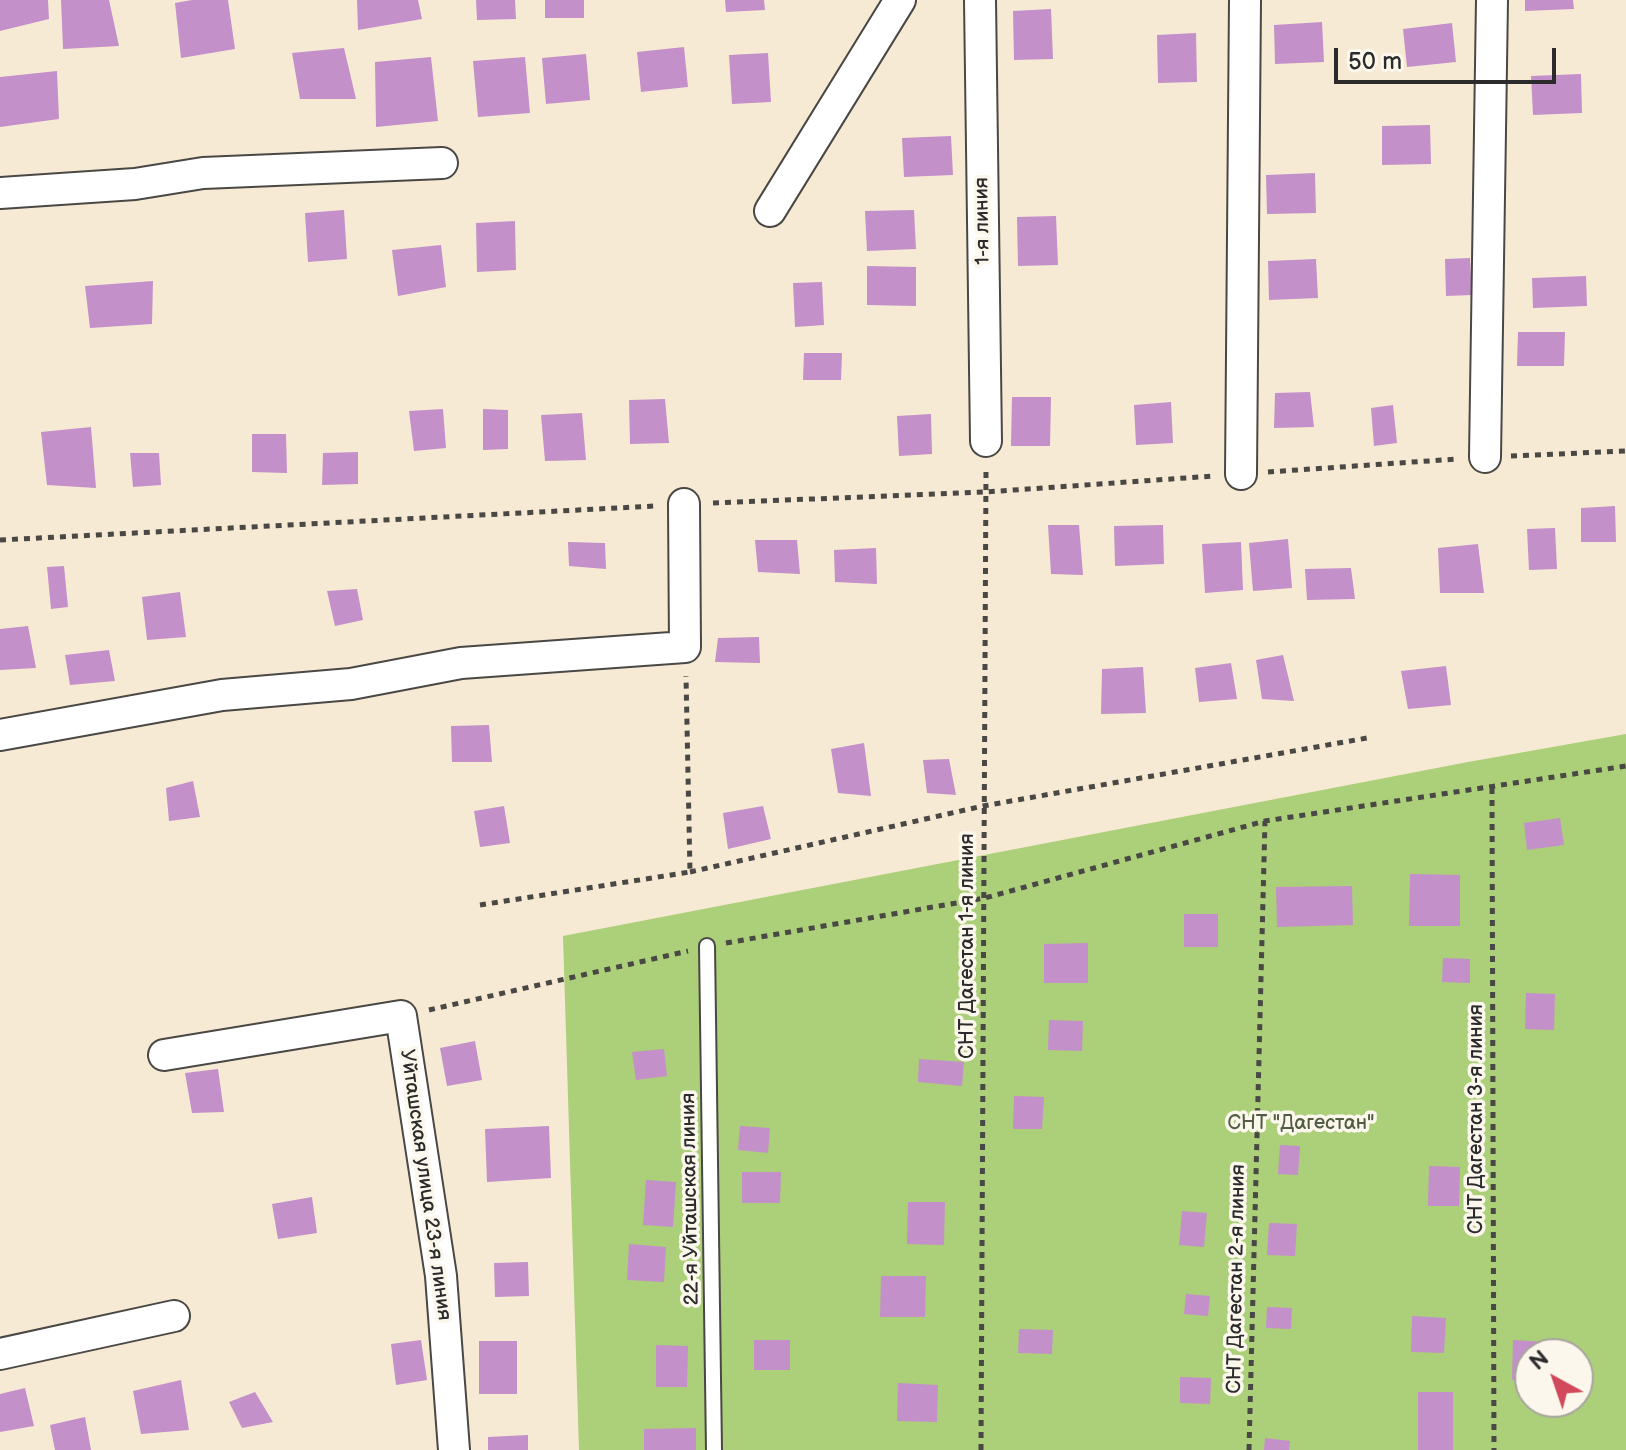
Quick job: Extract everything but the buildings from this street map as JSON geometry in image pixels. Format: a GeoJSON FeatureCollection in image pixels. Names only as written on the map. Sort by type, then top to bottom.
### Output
{"type":"FeatureCollection","features":[{"type":"Feature","properties":{"kind":"street"},"geometry":{"type":"LineString","coordinates":[[770,211],[900,0]]}},
{"type":"Feature","properties":{"kind":"street","name":"1-я линия"},"geometry":{"type":"LineString","coordinates":[[980,0],[986,441]]}},
{"type":"Feature","properties":{"kind":"street"},"geometry":{"type":"LineString","coordinates":[[1241,474],[1245,0]]}},
{"type":"Feature","properties":{"kind":"street"},"geometry":{"type":"LineString","coordinates":[[1485,457],[1492,0]]}},
{"type":"Feature","properties":{"kind":"street"},"geometry":{"type":"LineString","coordinates":[[0,193],[135,184],[203,173],[442,163]]}},
{"type":"Feature","properties":{"kind":"street"},"geometry":{"type":"LineString","coordinates":[[0,735],[222,695],[351,684],[461,663],[685,647],[684,504]]}},
{"type":"Feature","properties":{"kind":"street"},"geometry":{"type":"LineString","coordinates":[[164,1055],[401,1016]]}},
{"type":"Feature","properties":{"kind":"street","name":"Уйташская улица 23-я линия"},"geometry":{"type":"LineString","coordinates":[[401,1016],[441,1276],[454,1450]]}},
{"type":"Feature","properties":{"kind":"street"},"geometry":{"type":"LineString","coordinates":[[0,1354],[174,1316]]}},
{"type":"Feature","properties":{"kind":"lane","name":"22-я Уйташская линия"},"geometry":{"type":"LineString","coordinates":[[707,946],[714,1450]]}},
{"type":"Feature","properties":{"kind":"path","name":"СНТ Дагестан 1-я линия"},"geometry":{"type":"LineString","coordinates":[[981,1450],[986,441]]}},
{"type":"Feature","properties":{"kind":"path"},"geometry":{"type":"LineString","coordinates":[[0,540],[684,504],[985,492],[1485,457],[1626,451]]}},
{"type":"Feature","properties":{"kind":"path"},"geometry":{"type":"LineString","coordinates":[[685,647],[690,872]]}},
{"type":"Feature","properties":{"kind":"path"},"geometry":{"type":"LineString","coordinates":[[480,905],[690,872],[983,806],[1367,738]]}},
{"type":"Feature","properties":{"kind":"path"},"geometry":{"type":"LineString","coordinates":[[401,1016],[707,946],[985,898],[1265,821],[1626,766]]}},
{"type":"Feature","properties":{"kind":"path","name":"СНТ Дагестан 3-я линия"},"geometry":{"type":"LineString","coordinates":[[1492,788],[1494,1450]]}},
{"type":"Feature","properties":{"kind":"path","name":"СНТ Дагестан 2-я линия"},"geometry":{"type":"LineString","coordinates":[[1249,1450],[1265,821]]}},
{"type":"Feature","properties":{"kind":"green space","name":"СНТ \"Дагестан\""},"geometry":{"type":"Polygon","coordinates":[[[1626,734],[1626,1450],[579,1450],[563,936],[1626,734]]]}}]}
